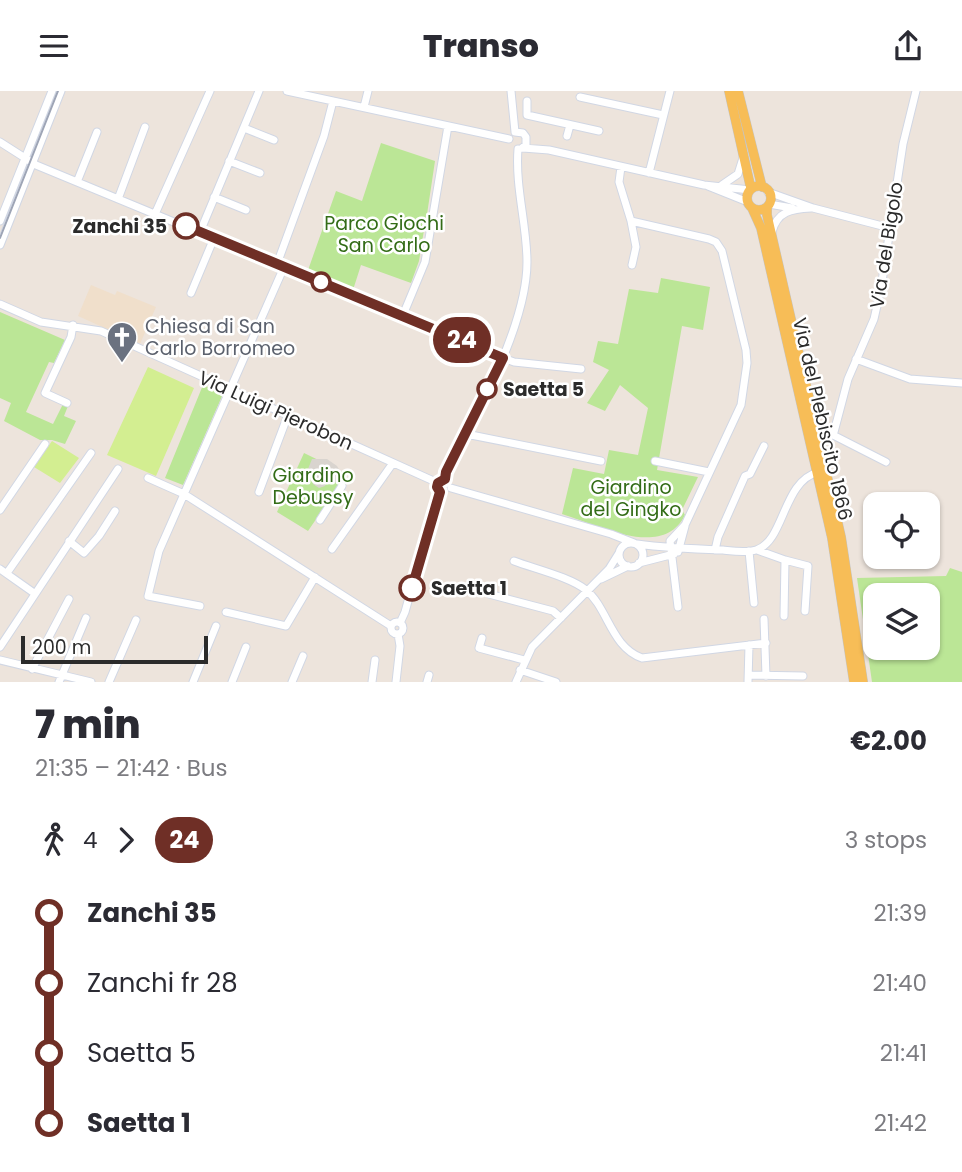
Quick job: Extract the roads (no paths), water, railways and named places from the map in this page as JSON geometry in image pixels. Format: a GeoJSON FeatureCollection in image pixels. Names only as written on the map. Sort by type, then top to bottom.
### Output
{"type":"FeatureCollection","features":[{"type":"Feature","properties":{"kind":"main road"},"geometry":{"type":"LineString","coordinates":[[729,91],[744,154],[750,205],[760,210],[768,206],[770,199],[738,91]]}},
{"type":"Feature","properties":{"kind":"main road"},"geometry":{"type":"LineString","coordinates":[[750,190],[765,189]]}},
{"type":"Feature","properties":{"kind":"main road","name":"Via del Plebiscito 1866"},"geometry":{"type":"LineString","coordinates":[[750,205],[761,227],[836,558],[854,682]]}},
{"type":"Feature","properties":{"kind":"main road","name":"Via del Plebiscito 1866"},"geometry":{"type":"LineString","coordinates":[[768,206],[772,236],[843,546],[863,682]]}},
{"type":"Feature","properties":{"kind":"street"},"geometry":{"type":"LineString","coordinates":[[0,222],[52,91]]}},
{"type":"Feature","properties":{"kind":"street"},"geometry":{"type":"LineString","coordinates":[[0,245],[61,91]]}},
{"type":"Feature","properties":{"kind":"street"},"geometry":{"type":"LineString","coordinates":[[155,214],[210,91]]}},
{"type":"Feature","properties":{"kind":"street"},"geometry":{"type":"LineString","coordinates":[[200,232],[259,91]]}},
{"type":"Feature","properties":{"kind":"street"},"geometry":{"type":"LineString","coordinates":[[287,91],[319,94],[333,100],[509,139]]}},
{"type":"Feature","properties":{"kind":"street"},"geometry":{"type":"LineString","coordinates":[[364,107],[368,91]]}},
{"type":"Feature","properties":{"kind":"street"},"geometry":{"type":"LineString","coordinates":[[509,139],[515,132],[511,91]]}},
{"type":"Feature","properties":{"kind":"street"},"geometry":{"type":"LineString","coordinates":[[649,173],[670,91]]}},
{"type":"Feature","properties":{"kind":"street","name":"Via del Bigolo"},"geometry":{"type":"LineString","coordinates":[[833,435],[856,359],[874,319],[903,144],[916,91]]}},
{"type":"Feature","properties":{"kind":"street"},"geometry":{"type":"LineString","coordinates":[[580,97],[663,115]]}},
{"type":"Feature","properties":{"kind":"street"},"geometry":{"type":"LineString","coordinates":[[201,606],[148,596],[159,551],[231,390],[280,266],[324,136],[333,100]]}},
{"type":"Feature","properties":{"kind":"street"},"geometry":{"type":"LineString","coordinates":[[527,101],[527,115],[599,131]]}},
{"type":"Feature","properties":{"kind":"street"},"geometry":{"type":"LineString","coordinates":[[567,136],[570,125]]}},
{"type":"Feature","properties":{"kind":"street"},"geometry":{"type":"LineString","coordinates":[[403,315],[425,262],[448,126]]}},
{"type":"Feature","properties":{"kind":"street"},"geometry":{"type":"LineString","coordinates":[[118,199],[145,127]]}},
{"type":"Feature","properties":{"kind":"street"},"geometry":{"type":"LineString","coordinates":[[243,128],[274,140]]}},
{"type":"Feature","properties":{"kind":"street"},"geometry":{"type":"LineString","coordinates":[[77,182],[97,132]]}},
{"type":"Feature","properties":{"kind":"street"},"geometry":{"type":"LineString","coordinates":[[398,634],[402,630],[400,623],[440,492],[437,487],[503,358],[522,302],[527,255],[523,133],[515,132]]}},
{"type":"Feature","properties":{"kind":"street"},"geometry":{"type":"LineString","coordinates":[[509,139],[511,146],[549,150],[704,185],[750,205]]}},
{"type":"Feature","properties":{"kind":"street"},"geometry":{"type":"LineString","coordinates":[[0,142],[25,159],[77,182],[503,358],[514,362],[581,369]]}},
{"type":"Feature","properties":{"kind":"street"},"geometry":{"type":"LineString","coordinates":[[721,185],[738,174],[744,154]]}},
{"type":"Feature","properties":{"kind":"street"},"geometry":{"type":"LineString","coordinates":[[229,161],[260,173]]}},
{"type":"Feature","properties":{"kind":"street"},"geometry":{"type":"LineString","coordinates":[[621,167],[619,182],[636,247],[632,265]]}},
{"type":"Feature","properties":{"kind":"street"},"geometry":{"type":"LineString","coordinates":[[704,185],[750,190]]}},
{"type":"Feature","properties":{"kind":"street"},"geometry":{"type":"LineString","coordinates":[[765,189],[813,208],[890,228]]}},
{"type":"Feature","properties":{"kind":"street"},"geometry":{"type":"LineString","coordinates":[[214,197],[246,210]]}},
{"type":"Feature","properties":{"kind":"street"},"geometry":{"type":"LineString","coordinates":[[768,206],[798,209]]}},
{"type":"Feature","properties":{"kind":"street"},"geometry":{"type":"LineString","coordinates":[[772,236],[779,216],[787,211],[813,208]]}},
{"type":"Feature","properties":{"kind":"street"},"geometry":{"type":"LineString","coordinates":[[631,221],[716,242],[722,251],[748,358],[741,405],[685,525],[670,541],[675,551],[678,607]]}},
{"type":"Feature","properties":{"kind":"street"},"geometry":{"type":"LineString","coordinates":[[191,293],[214,238]]}},
{"type":"Feature","properties":{"kind":"street","name":"Via Luigi Pierobon"},"geometry":{"type":"LineString","coordinates":[[0,304],[41,322],[101,331],[393,463],[442,481]]}},
{"type":"Feature","properties":{"kind":"street"},"geometry":{"type":"LineString","coordinates":[[67,403],[45,393],[71,337],[73,325]]}},
{"type":"Feature","properties":{"kind":"street"},"geometry":{"type":"LineString","coordinates":[[856,359],[910,379],[962,383]]}},
{"type":"Feature","properties":{"kind":"street"},"geometry":{"type":"LineString","coordinates":[[259,492],[288,415]]}},
{"type":"Feature","properties":{"kind":"street"},"geometry":{"type":"LineString","coordinates":[[466,434],[601,461]]}},
{"type":"Feature","properties":{"kind":"street"},"geometry":{"type":"LineString","coordinates":[[818,439],[833,435],[886,462]]}},
{"type":"Feature","properties":{"kind":"street"},"geometry":{"type":"LineString","coordinates":[[0,510],[45,444]]}},
{"type":"Feature","properties":{"kind":"street"},"geometry":{"type":"LineString","coordinates":[[715,550],[718,537],[745,476],[750,474],[764,446]]}},
{"type":"Feature","properties":{"kind":"street"},"geometry":{"type":"LineString","coordinates":[[34,593],[4,571],[91,453]]}},
{"type":"Feature","properties":{"kind":"street"},"geometry":{"type":"LineString","coordinates":[[655,461],[709,472]]}},
{"type":"Feature","properties":{"kind":"street"},"geometry":{"type":"LineString","coordinates":[[332,549],[393,463]]}},
{"type":"Feature","properties":{"kind":"street"},"geometry":{"type":"LineString","coordinates":[[0,647],[118,469]]}},
{"type":"Feature","properties":{"kind":"street"},"geometry":{"type":"LineString","coordinates":[[753,550],[769,540],[790,497],[800,484],[810,475],[817,473]]}},
{"type":"Feature","properties":{"kind":"street"},"geometry":{"type":"LineString","coordinates":[[148,478],[184,494],[391,626],[393,633],[398,634]]}},
{"type":"Feature","properties":{"kind":"street"},"geometry":{"type":"LineString","coordinates":[[442,481],[450,482],[451,488]]}},
{"type":"Feature","properties":{"kind":"street"},"geometry":{"type":"LineString","coordinates":[[320,520],[342,486]]}},
{"type":"Feature","properties":{"kind":"street"},"geometry":{"type":"LineString","coordinates":[[440,492],[446,493],[451,488]]}},
{"type":"Feature","properties":{"kind":"street"},"geometry":{"type":"LineString","coordinates":[[451,488],[627,539],[636,544],[642,552],[639,563]]}},
{"type":"Feature","properties":{"kind":"street"},"geometry":{"type":"LineString","coordinates":[[69,541],[84,553],[115,511]]}},
{"type":"Feature","properties":{"kind":"street"},"geometry":{"type":"LineString","coordinates":[[603,533],[614,540],[622,562],[628,566]]}},
{"type":"Feature","properties":{"kind":"street"},"geometry":{"type":"LineString","coordinates":[[516,682],[532,647],[609,569],[624,545],[636,544],[675,551],[753,550],[808,566],[804,611]]}},
{"type":"Feature","properties":{"kind":"street"},"geometry":{"type":"LineString","coordinates":[[753,550],[754,603]]}},
{"type":"Feature","properties":{"kind":"street"},"geometry":{"type":"LineString","coordinates":[[597,580],[628,566],[675,551]]}},
{"type":"Feature","properties":{"kind":"street"},"geometry":{"type":"LineString","coordinates":[[514,561],[586,590],[625,647],[642,658],[766,643]]}},
{"type":"Feature","properties":{"kind":"street"},"geometry":{"type":"LineString","coordinates":[[784,616],[785,561]]}},
{"type":"Feature","properties":{"kind":"street"},"geometry":{"type":"LineString","coordinates":[[226,612],[286,626],[315,577]]}},
{"type":"Feature","properties":{"kind":"street"},"geometry":{"type":"LineString","coordinates":[[489,594],[553,611],[561,618]]}},
{"type":"Feature","properties":{"kind":"street"},"geometry":{"type":"LineString","coordinates":[[32,669],[69,599]]}},
{"type":"Feature","properties":{"kind":"street"},"geometry":{"type":"LineString","coordinates":[[60,679],[86,618]]}},
{"type":"Feature","properties":{"kind":"street"},"geometry":{"type":"LineString","coordinates":[[764,619],[766,676]]}},
{"type":"Feature","properties":{"kind":"street"},"geometry":{"type":"LineString","coordinates":[[109,682],[136,620]]}},
{"type":"Feature","properties":{"kind":"street"},"geometry":{"type":"LineString","coordinates":[[391,626],[396,622],[400,623]]}},
{"type":"Feature","properties":{"kind":"street"},"geometry":{"type":"LineString","coordinates":[[193,682],[216,626]]}},
{"type":"Feature","properties":{"kind":"street"},"geometry":{"type":"LineString","coordinates":[[396,682],[400,646],[398,634]]}},
{"type":"Feature","properties":{"kind":"street"},"geometry":{"type":"LineString","coordinates":[[482,638],[478,648],[524,660]]}},
{"type":"Feature","properties":{"kind":"street"},"geometry":{"type":"LineString","coordinates":[[750,645],[749,679],[803,676]]}},
{"type":"Feature","properties":{"kind":"street"},"geometry":{"type":"LineString","coordinates":[[232,682],[246,647]]}},
{"type":"Feature","properties":{"kind":"street"},"geometry":{"type":"LineString","coordinates":[[292,682],[303,656]]}},
{"type":"Feature","properties":{"kind":"street"},"geometry":{"type":"LineString","coordinates":[[0,660],[60,679],[91,682]]}},
{"type":"Feature","properties":{"kind":"street"},"geometry":{"type":"LineString","coordinates":[[372,682],[375,660]]}},
{"type":"Feature","properties":{"kind":"street"},"geometry":{"type":"LineString","coordinates":[[520,670],[556,682]]}},
{"type":"Feature","properties":{"kind":"tram line"},"geometry":{"type":"LineString","coordinates":[[0,238],[58,91]]}},
{"type":"Feature","properties":{"kind":"place","name":"Zanchi 35"},"geometry":{"type":"Point","coordinates":[186,226]}},
{"type":"Feature","properties":{"kind":"place","name":"Chiesa di San Carlo Borromeo"},"geometry":{"type":"Point","coordinates":[122,364]}},
{"type":"Feature","properties":{"kind":"place","name":"Saetta 5"},"geometry":{"type":"Point","coordinates":[487,389]}},
{"type":"Feature","properties":{"kind":"place","name":"Saetta 1"},"geometry":{"type":"Point","coordinates":[412,588]}},
{"type":"Feature","properties":{"kind":"park label","name":"Parco Giochi San Carlo"},"geometry":{"type":"Point","coordinates":[384,234]}},
{"type":"Feature","properties":{"kind":"park label","name":"Giardino Debussy"},"geometry":{"type":"Point","coordinates":[313,486]}},
{"type":"Feature","properties":{"kind":"park label","name":"Giardino del Gingko"},"geometry":{"type":"Point","coordinates":[631,498]}}]}
